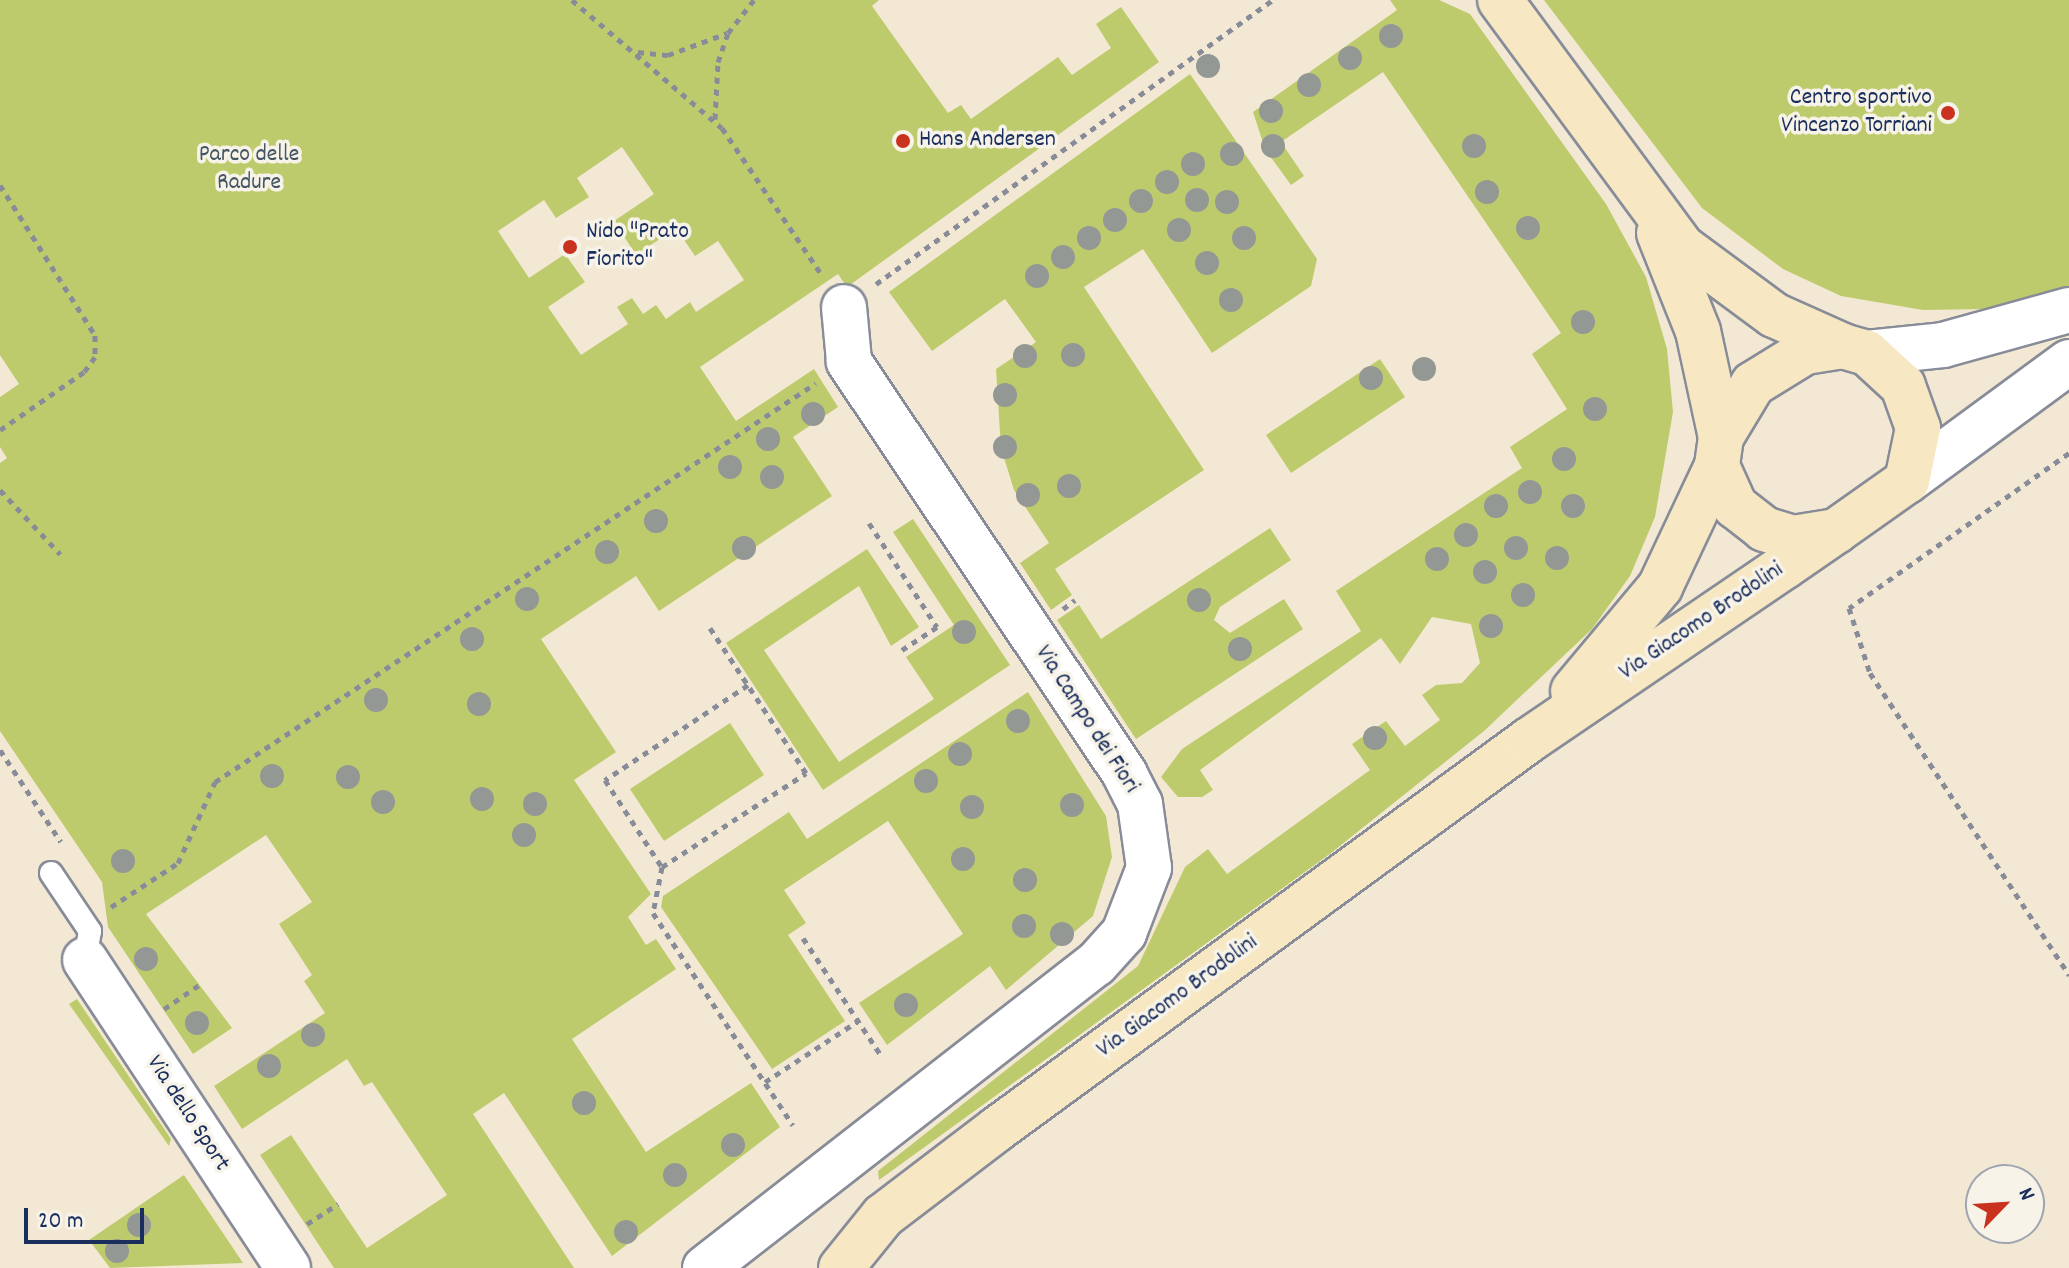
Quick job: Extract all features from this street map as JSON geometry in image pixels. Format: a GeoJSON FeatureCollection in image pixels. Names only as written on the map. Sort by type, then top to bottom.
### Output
{"type":"FeatureCollection","features":[{"type":"Feature","properties":{"kind":"street"},"geometry":{"type":"LineString","coordinates":[[1500,0],[1646,205],[1710,271],[1774,315],[1855,350],[1903,386],[1918,428],[1907,481]]}},
{"type":"Feature","properties":{"kind":"street"},"geometry":{"type":"LineString","coordinates":[[1646,205],[1698,331],[1719,451],[1735,506],[1764,529],[1793,538],[1836,531],[2069,362]]}},
{"type":"Feature","properties":{"kind":"street","name":"Via Campo dei Fiori"},"geometry":{"type":"LineString","coordinates":[[705,1268],[1096,964],[1124,933],[1149,868],[1140,804],[1125,774],[849,361],[844,307]]}},
{"type":"Feature","properties":{"kind":"street"},"geometry":{"type":"LineString","coordinates":[[1719,451],[1737,401],[1770,372],[1805,352],[1943,345],[2069,310]]}},
{"type":"Feature","properties":{"kind":"street","name":"Via Giacomo Brodolini"},"geometry":{"type":"LineString","coordinates":[[1529,740],[1660,587],[1719,451]]}},
{"type":"Feature","properties":{"kind":"street","name":"Via Giacomo Brodolini"},"geometry":{"type":"LineString","coordinates":[[841,1268],[897,1204],[1529,740],[1836,531]]}},
{"type":"Feature","properties":{"kind":"street","name":"Via dello Sport"},"geometry":{"type":"LineString","coordinates":[[88,945],[288,1268]]}},
{"type":"Feature","properties":{"kind":"lane"},"geometry":{"type":"LineString","coordinates":[[51,873],[88,945]]}},
{"type":"Feature","properties":{"kind":"path"},"geometry":{"type":"LineString","coordinates":[[572,0],[722,128],[844,307],[1272,0]]}},
{"type":"Feature","properties":{"kind":"path"},"geometry":{"type":"LineString","coordinates":[[722,128],[712,92],[728,33],[754,0]]}},
{"type":"Feature","properties":{"kind":"path"},"geometry":{"type":"LineString","coordinates":[[628,46],[646,56],[668,55],[728,33]]}},
{"type":"Feature","properties":{"kind":"path"},"geometry":{"type":"LineString","coordinates":[[0,185],[83,308],[95,357],[84,372],[0,430]]}},
{"type":"Feature","properties":{"kind":"path"},"geometry":{"type":"LineString","coordinates":[[88,945],[95,918],[178,863],[215,782],[849,361]]}},
{"type":"Feature","properties":{"kind":"path"},"geometry":{"type":"LineString","coordinates":[[2069,453],[1849,608],[1870,673],[2069,975]]}},
{"type":"Feature","properties":{"kind":"path"},"geometry":{"type":"LineString","coordinates":[[0,490],[60,554]]}},
{"type":"Feature","properties":{"kind":"path"},"geometry":{"type":"LineString","coordinates":[[869,523],[937,627],[899,652]]}},
{"type":"Feature","properties":{"kind":"path"},"geometry":{"type":"LineString","coordinates":[[662,867],[806,773],[710,628]]}},
{"type":"Feature","properties":{"kind":"path"},"geometry":{"type":"LineString","coordinates":[[748,685],[605,780],[662,867],[653,913],[793,1125]]}},
{"type":"Feature","properties":{"kind":"path"},"geometry":{"type":"LineString","coordinates":[[0,750],[71,857]]}},
{"type":"Feature","properties":{"kind":"path"},"geometry":{"type":"LineString","coordinates":[[803,938],[882,1057]]}},
{"type":"Feature","properties":{"kind":"path"},"geometry":{"type":"LineString","coordinates":[[163,1009],[202,983]]}},
{"type":"Feature","properties":{"kind":"path"},"geometry":{"type":"LineString","coordinates":[[765,1082],[858,1021]]}},
{"type":"Feature","properties":{"kind":"path"},"geometry":{"type":"LineString","coordinates":[[306,1225],[338,1204]]}},
{"type":"Feature","properties":{"kind":"green space","name":"Parco delle Radure"},"geometry":{"type":"Polygon","coordinates":[[[0,0],[879,0],[872,6],[948,113],[961,105],[971,119],[1058,57],[1072,75],[1111,48],[1096,24],[1121,7],[1159,62],[847,287],[838,274],[700,367],[736,421],[814,369],[838,407],[793,437],[832,496],[659,611],[636,576],[541,639],[616,752],[574,780],[651,894],[628,917],[646,945],[656,939],[676,969],[572,1039],[646,1152],[751,1083],[780,1127],[612,1256],[504,1093],[473,1114],[574,1268],[334,1268],[260,1155],[291,1135],[367,1248],[447,1195],[372,1082],[364,1086],[347,1059],[242,1129],[214,1086],[325,1013],[304,981],[312,975],[279,924],[312,902],[266,835],[146,914],[232,1028],[193,1054],[108,927],[102,882],[0,731],[0,463],[7,458],[0,447],[0,397],[19,384],[0,355],[0,0]],[[622,147],[577,178],[589,197],[556,218],[544,200],[498,231],[529,278],[565,254],[585,282],[548,307],[581,355],[628,324],[617,307],[632,298],[643,314],[656,305],[666,319],[690,302],[696,312],[744,280],[718,241],[695,256],[676,228],[636,255],[614,221],[654,194],[622,147]]]}},
{"type":"Feature","properties":{"kind":"green space"},"geometry":{"type":"Polygon","coordinates":[[[1390,0],[1439,0],[1470,14],[1606,204],[1646,277],[1667,349],[1673,412],[1655,517],[1630,576],[1592,629],[1484,731],[1331,853],[879,1180],[878,1171],[1138,966],[1185,867],[1208,849],[1227,874],[1370,770],[1352,744],[1386,721],[1405,746],[1440,720],[1422,695],[1436,685],[1462,683],[1480,663],[1471,624],[1432,617],[1400,664],[1381,638],[1200,770],[1213,790],[1202,797],[1178,797],[1161,777],[1182,749],[1361,631],[1336,591],[1522,468],[1510,447],[1567,409],[1532,354],[1561,333],[1383,72],[1281,142],[1304,176],[1291,185],[1265,149],[1253,112],[1397,10],[1390,0]]]}},
{"type":"Feature","properties":{"kind":"green space"},"geometry":{"type":"Polygon","coordinates":[[[1544,0],[2069,0],[2069,286],[1983,309],[1923,310],[1841,296],[1783,269],[1702,208],[1544,0]]]}},
{"type":"Feature","properties":{"kind":"green space"},"geometry":{"type":"Polygon","coordinates":[[[1190,74],[1317,259],[1311,286],[1212,353],[1143,249],[1084,287],[1204,470],[1055,569],[1072,595],[1051,610],[1020,563],[1049,543],[1014,490],[1001,448],[996,369],[1036,342],[1005,299],[932,351],[889,292],[1190,74]]]}},
{"type":"Feature","properties":{"kind":"green space"},"geometry":{"type":"Polygon","coordinates":[[[1380,359],[1405,397],[1291,473],[1266,435],[1380,359]]]}},
{"type":"Feature","properties":{"kind":"green space"},"geometry":{"type":"Polygon","coordinates":[[[913,519],[1010,665],[823,790],[726,643],[867,549],[919,627],[891,646],[859,586],[764,650],[839,762],[934,699],[906,657],[954,625],[893,532],[913,519]]]}},
{"type":"Feature","properties":{"kind":"green space"},"geometry":{"type":"Polygon","coordinates":[[[1270,528],[1291,560],[1220,607],[1214,620],[1230,633],[1284,599],[1303,629],[1136,739],[1057,620],[1079,605],[1101,639],[1270,528]]]}},
{"type":"Feature","properties":{"kind":"green space"},"geometry":{"type":"Polygon","coordinates":[[[1028,692],[1106,816],[1112,857],[1093,916],[1006,990],[990,966],[887,1045],[859,1003],[963,934],[888,821],[784,890],[806,923],[788,935],[845,1021],[772,1069],[661,907],[663,896],[789,812],[807,839],[1028,692]]]}},
{"type":"Feature","properties":{"kind":"green space"},"geometry":{"type":"Polygon","coordinates":[[[730,723],[764,775],[664,841],[630,789],[730,723]]]}},
{"type":"Feature","properties":{"kind":"green space"},"geometry":{"type":"Polygon","coordinates":[[[77,999],[171,1139],[169,1146],[69,1004],[77,999]]]}},
{"type":"Feature","properties":{"kind":"green space"},"geometry":{"type":"Polygon","coordinates":[[[184,1175],[243,1263],[110,1268],[89,1240],[184,1175]]]}},
{"type":"Feature","properties":{"kind":"place","name":"Centro sportivo Vincenzo Torriani"},"geometry":{"type":"Point","coordinates":[1948,113]}},
{"type":"Feature","properties":{"kind":"place","name":"Hans Andersen"},"geometry":{"type":"Point","coordinates":[903,141]}},
{"type":"Feature","properties":{"kind":"place","name":"Nido \"Prato Fiorito\""},"geometry":{"type":"Point","coordinates":[570,247]}}]}
